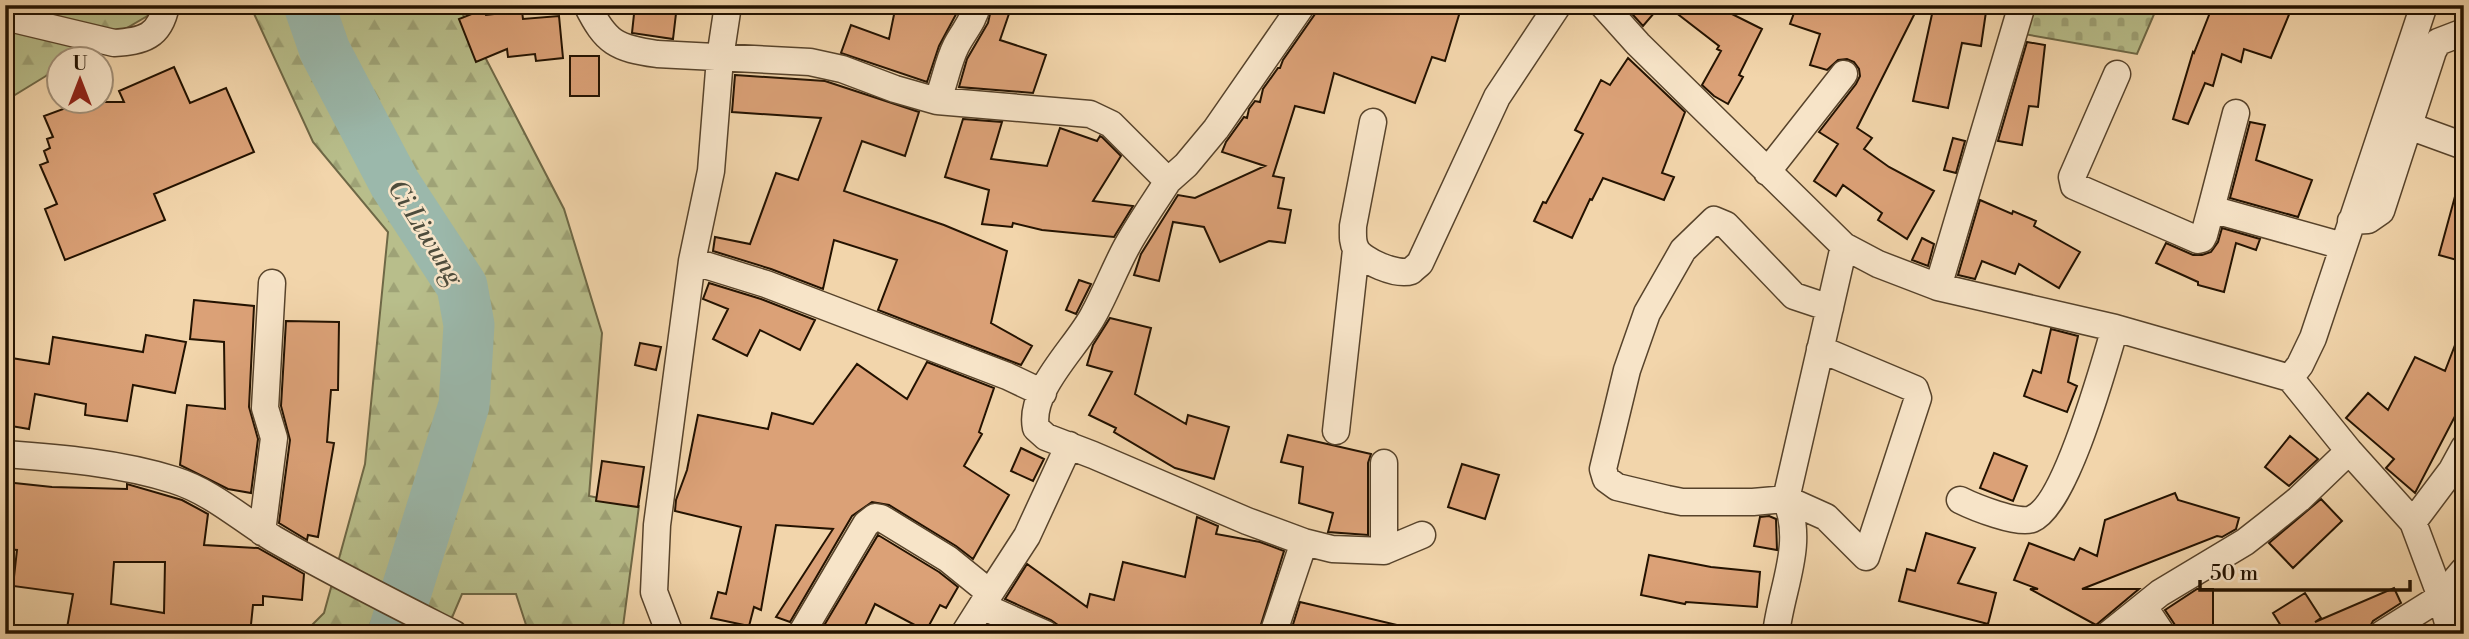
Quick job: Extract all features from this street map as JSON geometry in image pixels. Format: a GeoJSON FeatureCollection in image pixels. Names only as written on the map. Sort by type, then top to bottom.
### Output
{"type":"FeatureCollection","features":[{"type":"Feature","properties":{"kind":"street"},"geometry":{"type":"LineString","coordinates":[[5,18],[114,43],[131,42],[158,30],[166,5]]}},
{"type":"Feature","properties":{"kind":"street"},"geometry":{"type":"LineString","coordinates":[[587,5],[596,23],[613,43],[634,50],[657,54],[821,65],[842,69],[937,101],[1090,114],[1111,124],[1168,181]]}},
{"type":"Feature","properties":{"kind":"street"},"geometry":{"type":"LineString","coordinates":[[670,634],[654,592],[657,525],[691,261],[711,172],[720,58],[728,5]]}},
{"type":"Feature","properties":{"kind":"street"},"geometry":{"type":"LineString","coordinates":[[937,101],[956,47],[974,17],[977,5]]}},
{"type":"Feature","properties":{"kind":"street"},"geometry":{"type":"LineString","coordinates":[[1302,5],[1216,129],[1186,165],[1168,181],[1128,244],[1094,316],[1059,365],[1043,393],[1035,412],[1036,428],[1046,437],[1227,513],[1304,542],[1332,549],[1384,551],[1422,535]]}},
{"type":"Feature","properties":{"kind":"street"},"geometry":{"type":"LineString","coordinates":[[1356,250],[1385,269],[1403,272],[1412,270],[1420,263],[1497,97],[1559,5]]}},
{"type":"Feature","properties":{"kind":"street"},"geometry":{"type":"LineString","coordinates":[[1603,5],[1638,44],[1844,246],[1878,264],[1938,286],[2115,328],[2290,378],[2349,451],[2413,522],[2441,597],[2451,634]]}},
{"type":"Feature","properties":{"kind":"street"},"geometry":{"type":"LineString","coordinates":[[1938,286],[2022,5]]}},
{"type":"Feature","properties":{"kind":"street"},"geometry":{"type":"LineString","coordinates":[[2290,378],[2300,365],[2313,338],[2424,5]]}},
{"type":"Feature","properties":{"kind":"street"},"geometry":{"type":"LineString","coordinates":[[2211,209],[2347,233],[2381,211],[2438,42],[2464,32]]}},
{"type":"Feature","properties":{"kind":"street"},"geometry":{"type":"LineString","coordinates":[[1767,172],[1844,74]]}},
{"type":"Feature","properties":{"kind":"street"},"geometry":{"type":"LineString","coordinates":[[2118,74],[2072,177],[2074,186],[2198,240],[2204,236],[2236,113]]}},
{"type":"Feature","properties":{"kind":"street"},"geometry":{"type":"LineString","coordinates":[[1336,431],[1356,250],[1353,226],[1373,122]]}},
{"type":"Feature","properties":{"kind":"street"},"geometry":{"type":"LineString","coordinates":[[2409,126],[2464,146]]}},
{"type":"Feature","properties":{"kind":"street"},"geometry":{"type":"LineString","coordinates":[[1820,349],[1915,389],[1918,398],[1866,557],[1826,517],[1786,499],[1682,502],[1617,487],[1606,479],[1603,469],[1628,370],[1647,313],[1683,250],[1714,220],[1726,225],[1794,296],[1830,308]]}},
{"type":"Feature","properties":{"kind":"street"},"geometry":{"type":"LineString","coordinates":[[1776,634],[1794,545],[1794,524],[1786,499],[1844,246]]}},
{"type":"Feature","properties":{"kind":"street"},"geometry":{"type":"LineString","coordinates":[[691,261],[766,284],[1007,376],[1043,393]]}},
{"type":"Feature","properties":{"kind":"street"},"geometry":{"type":"LineString","coordinates":[[262,532],[274,438],[265,408],[272,283]]}},
{"type":"Feature","properties":{"kind":"street"},"geometry":{"type":"LineString","coordinates":[[1960,500],[2018,519],[2029,521],[2039,515],[2071,463],[2115,328]]}},
{"type":"Feature","properties":{"kind":"street"},"geometry":{"type":"LineString","coordinates":[[964,634],[1027,536],[1069,445]]}},
{"type":"Feature","properties":{"kind":"street"},"geometry":{"type":"LineString","coordinates":[[2413,522],[2452,470],[2464,448]]}},
{"type":"Feature","properties":{"kind":"street"},"geometry":{"type":"LineString","coordinates":[[2109,634],[2160,593],[2245,542],[2299,499],[2349,451]]}},
{"type":"Feature","properties":{"kind":"street"},"geometry":{"type":"LineString","coordinates":[[5,454],[83,461],[174,480],[206,493],[262,532],[327,570],[454,634]]}},
{"type":"Feature","properties":{"kind":"street"},"geometry":{"type":"LineString","coordinates":[[1384,463],[1384,551]]}},
{"type":"Feature","properties":{"kind":"street"},"geometry":{"type":"LineString","coordinates":[[802,634],[866,524],[875,517],[881,518],[948,559],[986,599],[1045,634]]}},
{"type":"Feature","properties":{"kind":"street"},"geometry":{"type":"LineString","coordinates":[[1273,634],[1304,542]]}},
{"type":"Feature","properties":{"kind":"street"},"geometry":{"type":"LineString","coordinates":[[2382,634],[2441,597],[2464,570]]}},
{"type":"Feature","properties":{"kind":"street"},"geometry":{"type":"LineString","coordinates":[[2144,607],[2162,634]]}},
{"type":"Feature","properties":{"kind":"green space"},"geometry":{"type":"Polygon","coordinates":[[[5,5],[166,5],[96,46],[46,46],[46,76],[5,101],[5,5]]]}},
{"type":"Feature","properties":{"kind":"green space"},"geometry":{"type":"Polygon","coordinates":[[[250,5],[458,5],[564,209],[602,333],[589,496],[639,506],[622,634],[529,634],[516,594],[462,594],[445,634],[303,634],[324,613],[365,464],[388,232],[313,142],[250,5]]]}},
{"type":"Feature","properties":{"kind":"green space"},"geometry":{"type":"Polygon","coordinates":[[[2036,5],[2158,5],[2137,54],[2024,34],[2036,5]]]}},
{"type":"Feature","properties":{"kind":"building"},"geometry":{"type":"Polygon","coordinates":[[[635,5],[677,5],[673,39],[632,33],[635,5]]]}},
{"type":"Feature","properties":{"kind":"building"},"geometry":{"type":"Polygon","coordinates":[[[896,5],[961,5],[939,46],[927,82],[841,53],[851,25],[889,39],[896,5]]]}},
{"type":"Feature","properties":{"kind":"building"},"geometry":{"type":"Polygon","coordinates":[[[992,5],[1012,5],[1000,40],[1046,55],[1033,93],[959,87],[967,59],[988,23],[992,5]]]}},
{"type":"Feature","properties":{"kind":"building"},"geometry":{"type":"Polygon","coordinates":[[[1318,5],[1462,5],[1445,61],[1432,57],[1415,103],[1334,73],[1324,113],[1295,106],[1273,176],[1284,178],[1278,208],[1291,210],[1285,243],[1269,241],[1220,262],[1204,227],[1173,222],[1159,281],[1134,275],[1141,254],[1178,195],[1195,198],[1265,166],[1222,152],[1244,117],[1247,118],[1255,101],[1260,102],[1263,89],[1280,68],[1318,5]]]}},
{"type":"Feature","properties":{"kind":"building"},"geometry":{"type":"Polygon","coordinates":[[[1624,5],[1661,5],[1643,26],[1624,5]]]}},
{"type":"Feature","properties":{"kind":"building"},"geometry":{"type":"Polygon","coordinates":[[[1666,5],[1714,5],[1762,29],[1739,75],[1743,77],[1728,104],[1702,85],[1721,51],[1717,49],[1719,46],[1666,5]]]}},
{"type":"Feature","properties":{"kind":"building"},"geometry":{"type":"Polygon","coordinates":[[[1797,5],[1919,5],[1857,128],[1872,138],[1864,149],[1889,167],[1934,191],[1907,239],[1878,220],[1882,213],[1843,185],[1836,196],[1814,181],[1838,144],[1819,132],[1860,76],[1854,62],[1847,59],[1838,60],[1827,70],[1810,65],[1820,34],[1790,24],[1797,5]]]}},
{"type":"Feature","properties":{"kind":"building"},"geometry":{"type":"Polygon","coordinates":[[[1934,5],[1987,5],[1981,46],[1962,43],[1948,108],[1913,101],[1934,5]]]}},
{"type":"Feature","properties":{"kind":"building"},"geometry":{"type":"Polygon","coordinates":[[[2213,5],[2293,5],[2271,58],[2244,49],[2241,62],[2222,54],[2213,86],[2205,83],[2188,124],[2173,119],[2193,52],[2213,5]]]}},
{"type":"Feature","properties":{"kind":"building"},"geometry":{"type":"Polygon","coordinates":[[[484,9],[486,15],[522,11],[523,19],[559,16],[563,58],[536,61],[535,54],[508,57],[507,49],[476,62],[459,19],[484,9]]]}},
{"type":"Feature","properties":{"kind":"building"},"geometry":{"type":"Polygon","coordinates":[[[2027,42],[2045,45],[2038,107],[2029,106],[2022,145],[1998,141],[2027,42]]]}},
{"type":"Feature","properties":{"kind":"building"},"geometry":{"type":"Polygon","coordinates":[[[570,56],[599,56],[599,96],[570,96],[570,56]]]}},
{"type":"Feature","properties":{"kind":"building"},"geometry":{"type":"Polygon","coordinates":[[[1628,58],[1685,112],[1662,173],[1674,177],[1664,200],[1603,178],[1572,238],[1534,221],[1583,134],[1575,130],[1601,80],[1610,85],[1628,58]]]}},
{"type":"Feature","properties":{"kind":"building"},"geometry":{"type":"Polygon","coordinates":[[[174,67],[190,103],[226,88],[254,152],[154,194],[165,220],[65,260],[45,209],[57,204],[40,165],[48,162],[44,151],[50,148],[47,139],[53,137],[44,116],[116,116],[116,102],[124,102],[119,91],[174,67]]]}},
{"type":"Feature","properties":{"kind":"building"},"geometry":{"type":"Polygon","coordinates":[[[735,75],[825,81],[919,112],[905,156],[862,141],[844,191],[944,225],[1007,251],[991,323],[1032,346],[1021,365],[878,310],[897,260],[834,240],[823,289],[713,251],[715,237],[750,244],[776,173],[798,180],[821,118],[732,112],[735,75]]]}},
{"type":"Feature","properties":{"kind":"building"},"geometry":{"type":"Polygon","coordinates":[[[963,119],[1002,122],[991,159],[1047,166],[1060,128],[1097,141],[1102,137],[1121,156],[1093,201],[1133,206],[1114,237],[1042,230],[1013,223],[1012,227],[982,224],[989,190],[945,177],[963,119]]]}},
{"type":"Feature","properties":{"kind":"building"},"geometry":{"type":"Polygon","coordinates":[[[2250,122],[2265,125],[2256,160],[2312,180],[2298,217],[2230,198],[2250,122]]]}},
{"type":"Feature","properties":{"kind":"building"},"geometry":{"type":"Polygon","coordinates":[[[1953,138],[1965,141],[1956,173],[1944,170],[1953,138]]]}},
{"type":"Feature","properties":{"kind":"building"},"geometry":{"type":"Polygon","coordinates":[[[2457,189],[2464,190],[2464,262],[2439,255],[2457,189]]]}},
{"type":"Feature","properties":{"kind":"building"},"geometry":{"type":"Polygon","coordinates":[[[1980,200],[2036,221],[2034,226],[2080,252],[2059,288],[2019,264],[2015,274],[1982,261],[1975,279],[1958,275],[1980,200]]]}},
{"type":"Feature","properties":{"kind":"building"},"geometry":{"type":"Polygon","coordinates":[[[2222,228],[2260,239],[2256,250],[2236,243],[2224,292],[2198,285],[2198,282],[2156,263],[2166,243],[2193,255],[2211,252],[2218,242],[2222,228]]]}},
{"type":"Feature","properties":{"kind":"building"},"geometry":{"type":"Polygon","coordinates":[[[1922,238],[1934,244],[1928,266],[1912,260],[1922,238]]]}},
{"type":"Feature","properties":{"kind":"building"},"geometry":{"type":"Polygon","coordinates":[[[1079,280],[1091,284],[1076,314],[1066,310],[1079,280]]]}},
{"type":"Feature","properties":{"kind":"building"},"geometry":{"type":"Polygon","coordinates":[[[709,283],[815,320],[800,350],[760,330],[747,356],[713,339],[728,309],[703,299],[709,283]]]}},
{"type":"Feature","properties":{"kind":"building"},"geometry":{"type":"Polygon","coordinates":[[[194,300],[254,306],[249,407],[258,439],[251,493],[228,489],[180,465],[187,405],[225,409],[224,342],[190,339],[194,300]]]}},
{"type":"Feature","properties":{"kind":"building"},"geometry":{"type":"Polygon","coordinates":[[[1110,318],[1151,328],[1135,394],[1186,424],[1188,415],[1229,427],[1214,479],[1175,468],[1114,432],[1116,428],[1089,415],[1112,372],[1087,365],[1093,345],[1110,318]]]}},
{"type":"Feature","properties":{"kind":"building"},"geometry":{"type":"Polygon","coordinates":[[[286,321],[339,322],[338,390],[331,390],[327,442],[334,443],[318,537],[308,535],[307,540],[279,523],[290,440],[281,406],[286,321]]]}},
{"type":"Feature","properties":{"kind":"building"},"geometry":{"type":"Polygon","coordinates":[[[2462,327],[2464,399],[2415,493],[2386,468],[2394,459],[2346,418],[2368,393],[2388,410],[2415,357],[2445,371],[2462,327]]]}},
{"type":"Feature","properties":{"kind":"building"},"geometry":{"type":"Polygon","coordinates":[[[2051,329],[2078,336],[2068,382],[2077,386],[2067,412],[2024,396],[2033,370],[2041,373],[2051,329]]]}},
{"type":"Feature","properties":{"kind":"building"},"geometry":{"type":"Polygon","coordinates":[[[146,335],[186,342],[175,393],[133,385],[127,421],[85,415],[86,404],[35,394],[29,429],[5,425],[5,357],[49,364],[53,337],[143,352],[146,335]]]}},
{"type":"Feature","properties":{"kind":"building"},"geometry":{"type":"Polygon","coordinates":[[[640,343],[661,347],[656,370],[635,365],[640,343]]]}},
{"type":"Feature","properties":{"kind":"building"},"geometry":{"type":"Polygon","coordinates":[[[927,362],[994,388],[979,432],[982,434],[964,466],[1009,495],[973,559],[889,505],[872,502],[852,516],[790,622],[776,617],[833,529],[776,525],[761,610],[754,607],[749,626],[711,618],[718,592],[726,594],[741,527],[675,511],[676,500],[687,470],[698,415],[768,429],[772,413],[813,424],[857,364],[907,399],[927,362]]]}},
{"type":"Feature","properties":{"kind":"building"},"geometry":{"type":"Polygon","coordinates":[[[1288,435],[1371,454],[1368,463],[1368,535],[1328,532],[1333,513],[1299,503],[1303,467],[1281,462],[1288,435]]]}},
{"type":"Feature","properties":{"kind":"building"},"geometry":{"type":"Polygon","coordinates":[[[2290,436],[2318,459],[2289,486],[2265,467],[2290,436]]]}},
{"type":"Feature","properties":{"kind":"building"},"geometry":{"type":"Polygon","coordinates":[[[1021,448],[1044,459],[1033,481],[1011,471],[1021,448]]]}},
{"type":"Feature","properties":{"kind":"building"},"geometry":{"type":"Polygon","coordinates":[[[1994,453],[2027,466],[2013,501],[1980,488],[1994,453]]]}},
{"type":"Feature","properties":{"kind":"building"},"geometry":{"type":"Polygon","coordinates":[[[602,461],[644,467],[638,507],[596,501],[602,461]]]}},
{"type":"Feature","properties":{"kind":"building"},"geometry":{"type":"Polygon","coordinates":[[[1462,464],[1499,475],[1485,519],[1448,507],[1462,464]]]}},
{"type":"Feature","properties":{"kind":"building"},"geometry":{"type":"Polygon","coordinates":[[[5,482],[52,487],[127,489],[127,484],[182,500],[208,514],[204,545],[258,548],[304,574],[302,600],[263,596],[263,605],[253,605],[250,634],[103,634],[67,628],[73,594],[13,586],[17,550],[5,549],[5,482]],[[114,562],[111,604],[164,613],[165,562],[114,562]]]}},
{"type":"Feature","properties":{"kind":"building"},"geometry":{"type":"Polygon","coordinates":[[[2175,493],[2178,500],[2239,518],[2236,529],[2222,537],[2217,536],[2082,589],[2139,589],[2096,625],[2030,589],[2038,589],[2014,580],[2029,543],[2074,560],[2080,548],[2097,556],[2105,520],[2175,493]]]}},
{"type":"Feature","properties":{"kind":"building"},"geometry":{"type":"Polygon","coordinates":[[[2321,499],[2342,521],[2293,568],[2269,543],[2321,499]]]}},
{"type":"Feature","properties":{"kind":"building"},"geometry":{"type":"Polygon","coordinates":[[[1769,516],[1776,519],[1777,550],[1754,546],[1760,517],[1769,516]]]}},
{"type":"Feature","properties":{"kind":"building"},"geometry":{"type":"Polygon","coordinates":[[[1197,517],[1218,526],[1216,534],[1260,542],[1284,551],[1258,634],[1061,634],[1058,625],[1051,620],[1005,599],[1027,564],[1087,607],[1090,594],[1114,600],[1123,562],[1185,577],[1197,517]]]}},
{"type":"Feature","properties":{"kind":"building"},"geometry":{"type":"Polygon","coordinates":[[[1926,533],[1975,548],[1958,583],[1996,593],[1988,624],[1899,601],[1907,569],[1915,571],[1926,533]]]}},
{"type":"Feature","properties":{"kind":"building"},"geometry":{"type":"Polygon","coordinates":[[[878,535],[939,572],[958,587],[946,608],[940,605],[926,631],[875,604],[861,634],[819,634],[878,535]]]}},
{"type":"Feature","properties":{"kind":"building"},"geometry":{"type":"Polygon","coordinates":[[[1649,555],[1711,567],[1760,572],[1757,607],[1685,604],[1641,595],[1649,555]]]}},
{"type":"Feature","properties":{"kind":"building"},"geometry":{"type":"Polygon","coordinates":[[[2394,588],[2401,603],[2373,621],[2366,634],[2286,634],[2273,613],[2305,593],[2321,618],[2315,622],[2394,588]]]}},
{"type":"Feature","properties":{"kind":"building"},"geometry":{"type":"Polygon","coordinates":[[[2197,589],[2213,589],[2213,634],[2178,634],[2165,610],[2197,589]]]}},
{"type":"Feature","properties":{"kind":"building"},"geometry":{"type":"Polygon","coordinates":[[[1300,602],[1397,625],[1396,634],[1290,634],[1300,602]]]}},
{"type":"Feature","properties":{"kind":"waterway","name":"Ci Liwung"},"geometry":{"type":"LineString","coordinates":[[309,5],[325,51],[395,184],[462,286],[469,325],[464,405],[393,634]]}}]}
